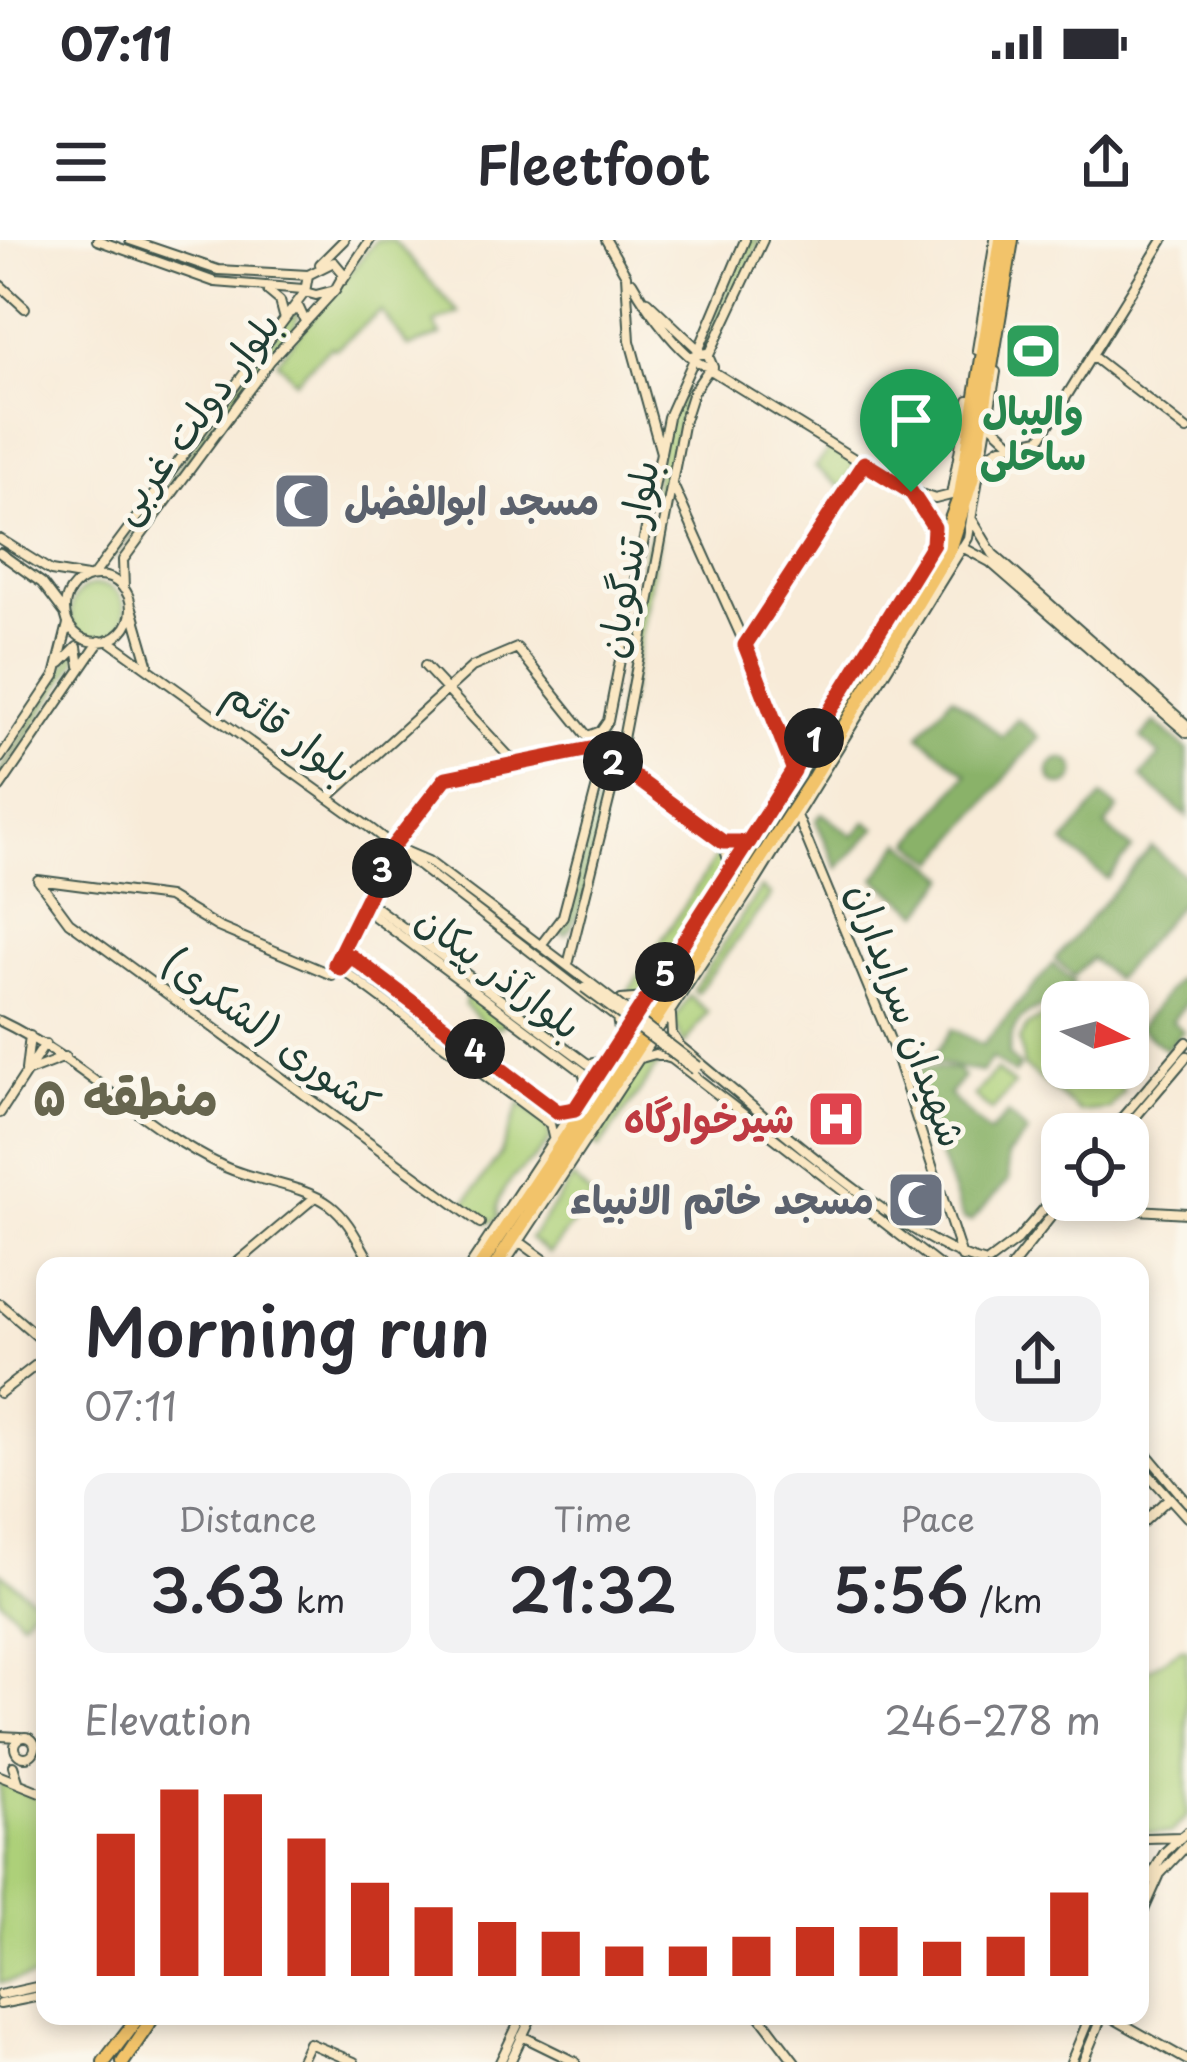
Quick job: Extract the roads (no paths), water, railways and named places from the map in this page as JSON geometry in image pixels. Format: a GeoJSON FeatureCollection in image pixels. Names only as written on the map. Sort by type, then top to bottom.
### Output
{"type":"FeatureCollection","features":[{"type":"Feature","properties":{"kind":"highway"},"geometry":{"type":"LineString","coordinates":[[504,1257],[542,1183],[812,780],[846,711],[963,520],[998,240]]}},
{"type":"Feature","properties":{"kind":"highway"},"geometry":{"type":"LineString","coordinates":[[984,356],[1015,240]]}},
{"type":"Feature","properties":{"kind":"highway"},"geometry":{"type":"LineString","coordinates":[[984,356],[996,371]]}},
{"type":"Feature","properties":{"kind":"highway"},"geometry":{"type":"LineString","coordinates":[[906,587],[908,610]]}},
{"type":"Feature","properties":{"kind":"highway"},"geometry":{"type":"LineString","coordinates":[[908,610],[934,594]]}},
{"type":"Feature","properties":{"kind":"highway"},"geometry":{"type":"LineString","coordinates":[[779,795],[846,711]]}},
{"type":"Feature","properties":{"kind":"highway"},"geometry":{"type":"LineString","coordinates":[[487,1257],[611,1089],[712,906],[793,778]]}},
{"type":"Feature","properties":{"kind":"highway"},"geometry":{"type":"LineString","coordinates":[[808,799],[812,780]]}},
{"type":"Feature","properties":{"kind":"highway"},"geometry":{"type":"LineString","coordinates":[[734,900],[749,892]]}},
{"type":"Feature","properties":{"kind":"highway"},"geometry":{"type":"LineString","coordinates":[[611,1089],[636,1064]]}},
{"type":"Feature","properties":{"kind":"highway"},"geometry":{"type":"LineString","coordinates":[[518,1196],[542,1183]]}},
{"type":"Feature","properties":{"kind":"highway"},"geometry":{"type":"LineString","coordinates":[[538,1214],[542,1183]]}},
{"type":"Feature","properties":{"kind":"highway"},"geometry":{"type":"LineString","coordinates":[[104,2062],[132,2025]]}},
{"type":"Feature","properties":{"kind":"highway"},"geometry":{"type":"LineString","coordinates":[[123,2062],[148,2025]]}},
{"type":"Feature","properties":{"kind":"street"},"geometry":{"type":"LineString","coordinates":[[97,240],[187,275],[267,290],[305,290],[316,296],[335,290],[369,241]]}},
{"type":"Feature","properties":{"kind":"street"},"geometry":{"type":"LineString","coordinates":[[130,240],[218,270],[308,275]]}},
{"type":"Feature","properties":{"kind":"street"},"geometry":{"type":"LineString","coordinates":[[305,290],[308,275],[348,240],[369,241]]}},
{"type":"Feature","properties":{"kind":"street"},"geometry":{"type":"LineString","coordinates":[[606,240],[653,321],[704,354],[743,389]]}},
{"type":"Feature","properties":{"kind":"street","name":"بلوار تندگویان"},"geometry":{"type":"LineString","coordinates":[[618,765],[688,404],[709,369],[703,333],[745,240]]}},
{"type":"Feature","properties":{"kind":"street","name":"بلوار تندگویان"},"geometry":{"type":"LineString","coordinates":[[588,736],[604,729],[613,698],[676,394],[704,354],[763,240]]}},
{"type":"Feature","properties":{"kind":"street"},"geometry":{"type":"LineString","coordinates":[[476,1257],[620,1039],[662,1002],[749,892],[962,548],[984,458],[1015,240]]}},
{"type":"Feature","properties":{"kind":"street"},"geometry":{"type":"LineString","coordinates":[[984,458],[998,448],[1040,439],[1162,240]]}},
{"type":"Feature","properties":{"kind":"street"},"geometry":{"type":"LineString","coordinates":[[317,267],[339,264],[342,281]]}},
{"type":"Feature","properties":{"kind":"street"},"geometry":{"type":"LineString","coordinates":[[280,291],[287,283],[281,276]]}},
{"type":"Feature","properties":{"kind":"street"},"geometry":{"type":"LineString","coordinates":[[629,279],[630,341],[661,453]]}},
{"type":"Feature","properties":{"kind":"street"},"geometry":{"type":"LineString","coordinates":[[0,285],[25,308]]}},
{"type":"Feature","properties":{"kind":"street"},"geometry":{"type":"LineString","coordinates":[[267,290],[280,301],[284,316],[303,309],[303,323]]}},
{"type":"Feature","properties":{"kind":"street","name":"بلوار دولت غربی"},"geometry":{"type":"LineString","coordinates":[[91,576],[305,290]]}},
{"type":"Feature","properties":{"kind":"street","name":"بلوار دولت غربی"},"geometry":{"type":"LineString","coordinates":[[124,589],[123,560],[303,323],[335,290]]}},
{"type":"Feature","properties":{"kind":"street"},"geometry":{"type":"LineString","coordinates":[[685,342],[703,333]]}},
{"type":"Feature","properties":{"kind":"street"},"geometry":{"type":"LineString","coordinates":[[685,342],[687,373]]}},
{"type":"Feature","properties":{"kind":"street"},"geometry":{"type":"LineString","coordinates":[[704,354],[709,369],[911,492],[935,499],[951,495],[984,356]]}},
{"type":"Feature","properties":{"kind":"street"},"geometry":{"type":"LineString","coordinates":[[1092,356],[1187,430]]}},
{"type":"Feature","properties":{"kind":"street"},"geometry":{"type":"LineString","coordinates":[[676,394],[689,384],[688,404]]}},
{"type":"Feature","properties":{"kind":"street"},"geometry":{"type":"LineString","coordinates":[[989,422],[1016,446]]}},
{"type":"Feature","properties":{"kind":"street"},"geometry":{"type":"LineString","coordinates":[[745,645],[864,463]]}},
{"type":"Feature","properties":{"kind":"street"},"geometry":{"type":"LineString","coordinates":[[672,484],[745,645],[793,778]]}},
{"type":"Feature","properties":{"kind":"street"},"geometry":{"type":"LineString","coordinates":[[793,778],[926,557],[934,527],[911,492]]}},
{"type":"Feature","properties":{"kind":"street"},"geometry":{"type":"LineString","coordinates":[[650,506],[661,516],[669,500]]}},
{"type":"Feature","properties":{"kind":"street"},"geometry":{"type":"LineString","coordinates":[[973,515],[982,542],[1113,665]]}},
{"type":"Feature","properties":{"kind":"street"},"geometry":{"type":"LineString","coordinates":[[646,528],[656,518],[664,531]]}},
{"type":"Feature","properties":{"kind":"street"},"geometry":{"type":"LineString","coordinates":[[0,539],[51,571],[111,579],[124,589],[148,664]]}},
{"type":"Feature","properties":{"kind":"street"},"geometry":{"type":"LineString","coordinates":[[976,552],[975,545],[982,542]]}},
{"type":"Feature","properties":{"kind":"street"},"geometry":{"type":"LineString","coordinates":[[962,548],[976,552],[1187,729]]}},
{"type":"Feature","properties":{"kind":"street"},"geometry":{"type":"LineString","coordinates":[[107,552],[111,562],[123,560]]}},
{"type":"Feature","properties":{"kind":"street"},"geometry":{"type":"LineString","coordinates":[[0,553],[41,584],[84,639],[104,641]]}},
{"type":"Feature","properties":{"kind":"street"},"geometry":{"type":"LineString","coordinates":[[41,584],[52,579],[51,571]]}},
{"type":"Feature","properties":{"kind":"street"},"geometry":{"type":"LineString","coordinates":[[55,676],[70,592],[91,576]]}},
{"type":"Feature","properties":{"kind":"street"},"geometry":{"type":"LineString","coordinates":[[0,787],[78,673],[104,641],[126,626],[130,603]]}},
{"type":"Feature","properties":{"kind":"street","name":"بلوار قائم"},"geometry":{"type":"LineString","coordinates":[[104,641],[148,664],[492,916]]}},
{"type":"Feature","properties":{"kind":"street"},"geometry":{"type":"LineString","coordinates":[[0,758],[77,647],[82,656],[78,673]]}},
{"type":"Feature","properties":{"kind":"street"},"geometry":{"type":"LineString","coordinates":[[328,798],[472,668],[517,648],[595,748],[723,842],[749,842]]}},
{"type":"Feature","properties":{"kind":"street"},"geometry":{"type":"LineString","coordinates":[[425,667],[515,764]]}},
{"type":"Feature","properties":{"kind":"street"},"geometry":{"type":"LineString","coordinates":[[613,698],[612,728],[617,731],[634,697]]}},
{"type":"Feature","properties":{"kind":"street"},"geometry":{"type":"LineString","coordinates":[[338,966],[340,948],[393,846],[446,778],[595,748]]}},
{"type":"Feature","properties":{"kind":"street"},"geometry":{"type":"LineString","coordinates":[[544,941],[560,924],[604,754]]}},
{"type":"Feature","properties":{"kind":"street"},"geometry":{"type":"LineString","coordinates":[[569,961],[615,781],[633,776]]}},
{"type":"Feature","properties":{"kind":"street"},"geometry":{"type":"LineString","coordinates":[[588,808],[602,786],[605,813]]}},
{"type":"Feature","properties":{"kind":"street"},"geometry":{"type":"LineString","coordinates":[[712,906],[779,795]]}},
{"type":"Feature","properties":{"kind":"street","name":"شهیدان سرایداران"},"geometry":{"type":"LineString","coordinates":[[797,817],[892,1047],[962,1257]]}},
{"type":"Feature","properties":{"kind":"street"},"geometry":{"type":"LineString","coordinates":[[379,836],[401,836]]}},
{"type":"Feature","properties":{"kind":"street"},"geometry":{"type":"LineString","coordinates":[[723,842],[731,870]]}},
{"type":"Feature","properties":{"kind":"street","name":"بلوار قائم"},"geometry":{"type":"LineString","coordinates":[[393,846],[421,856],[613,1015]]}},
{"type":"Feature","properties":{"kind":"street"},"geometry":{"type":"LineString","coordinates":[[380,871],[402,854]]}},
{"type":"Feature","properties":{"kind":"street","name":"کشوری (لشکری)"},"geometry":{"type":"LineString","coordinates":[[338,966],[332,975],[218,927],[168,898],[38,880],[69,922],[480,1223]]}},
{"type":"Feature","properties":{"kind":"street","name":"بلوارآذر پیکان"},"geometry":{"type":"LineString","coordinates":[[364,903],[586,1068],[588,1092]]}},
{"type":"Feature","properties":{"kind":"street"},"geometry":{"type":"LineString","coordinates":[[492,916],[696,1068],[928,1257]]}},
{"type":"Feature","properties":{"kind":"street"},"geometry":{"type":"LineString","coordinates":[[560,924],[566,937],[577,929]]}},
{"type":"Feature","properties":{"kind":"street"},"geometry":{"type":"LineString","coordinates":[[340,948],[558,1112]]}},
{"type":"Feature","properties":{"kind":"street"},"geometry":{"type":"LineString","coordinates":[[338,966],[351,956]]}},
{"type":"Feature","properties":{"kind":"street"},"geometry":{"type":"LineString","coordinates":[[338,966],[550,1124],[554,1142]]}},
{"type":"Feature","properties":{"kind":"street"},"geometry":{"type":"LineString","coordinates":[[620,1039],[613,1015],[624,1014],[621,1000],[662,1002]]}},
{"type":"Feature","properties":{"kind":"street"},"geometry":{"type":"LineString","coordinates":[[662,1002],[680,1046],[760,1120]]}},
{"type":"Feature","properties":{"kind":"street"},"geometry":{"type":"LineString","coordinates":[[507,1257],[636,1064],[662,1002]]}},
{"type":"Feature","properties":{"kind":"street"},"geometry":{"type":"LineString","coordinates":[[0,1021],[43,1042],[125,1107],[222,1165],[316,1197],[341,1215],[367,1257]]}},
{"type":"Feature","properties":{"kind":"street"},"geometry":{"type":"LineString","coordinates":[[27,1071],[30,1036]]}},
{"type":"Feature","properties":{"kind":"street"},"geometry":{"type":"LineString","coordinates":[[0,1113],[43,1042]]}},
{"type":"Feature","properties":{"kind":"street"},"geometry":{"type":"LineString","coordinates":[[1126,1113],[1187,1042]]}},
{"type":"Feature","properties":{"kind":"street"},"geometry":{"type":"LineString","coordinates":[[672,1059],[667,1046],[680,1046]]}},
{"type":"Feature","properties":{"kind":"street"},"geometry":{"type":"LineString","coordinates":[[636,1064],[656,1054],[672,1059],[944,1250],[962,1257]]}},
{"type":"Feature","properties":{"kind":"street"},"geometry":{"type":"LineString","coordinates":[[1139,1113],[1187,1056]]}},
{"type":"Feature","properties":{"kind":"street"},"geometry":{"type":"LineString","coordinates":[[27,1071],[66,1057]]}},
{"type":"Feature","properties":{"kind":"street","name":"بلوارآذر پیکان"},"geometry":{"type":"LineString","coordinates":[[586,1068],[607,1060]]}},
{"type":"Feature","properties":{"kind":"street"},"geometry":{"type":"LineString","coordinates":[[550,1124],[558,1112],[575,1109]]}},
{"type":"Feature","properties":{"kind":"street"},"geometry":{"type":"LineString","coordinates":[[844,1191],[851,1181]]}},
{"type":"Feature","properties":{"kind":"street"},"geometry":{"type":"LineString","coordinates":[[244,1257],[316,1197]]}},
{"type":"Feature","properties":{"kind":"street"},"geometry":{"type":"LineString","coordinates":[[1149,1211],[1187,1214]]}},
{"type":"Feature","properties":{"kind":"street"},"geometry":{"type":"LineString","coordinates":[[1015,1257],[1041,1216]]}},
{"type":"Feature","properties":{"kind":"street"},"geometry":{"type":"LineString","coordinates":[[995,1257],[1020,1244],[1043,1221]]}},
{"type":"Feature","properties":{"kind":"street"},"geometry":{"type":"LineString","coordinates":[[483,1247],[480,1223],[499,1223]]}},
{"type":"Feature","properties":{"kind":"street"},"geometry":{"type":"LineString","coordinates":[[944,1250],[952,1236]]}},
{"type":"Feature","properties":{"kind":"street"},"geometry":{"type":"LineString","coordinates":[[520,1242],[541,1257]]}},
{"type":"Feature","properties":{"kind":"street"},"geometry":{"type":"LineString","coordinates":[[0,1304],[36,1341]]}},
{"type":"Feature","properties":{"kind":"street"},"geometry":{"type":"LineString","coordinates":[[0,1393],[36,1362]]}},
{"type":"Feature","properties":{"kind":"street"},"geometry":{"type":"LineString","coordinates":[[1149,1457],[1187,1502]]}},
{"type":"Feature","properties":{"kind":"street"},"geometry":{"type":"LineString","coordinates":[[1149,1476],[1187,1517]]}},
{"type":"Feature","properties":{"kind":"street"},"geometry":{"type":"LineString","coordinates":[[1149,1516],[1168,1498]]}},
{"type":"Feature","properties":{"kind":"street"},"geometry":{"type":"LineString","coordinates":[[0,1736],[36,1734]]}},
{"type":"Feature","properties":{"kind":"street"},"geometry":{"type":"LineString","coordinates":[[24,1737],[16,1750],[31,1755]]}},
{"type":"Feature","properties":{"kind":"street"},"geometry":{"type":"LineString","coordinates":[[24,1737],[35,1744],[31,1755]]}},
{"type":"Feature","properties":{"kind":"street"},"geometry":{"type":"LineString","coordinates":[[0,1774],[36,1751]]}},
{"type":"Feature","properties":{"kind":"street"},"geometry":{"type":"LineString","coordinates":[[13,1766],[14,1779],[36,1790]]}},
{"type":"Feature","properties":{"kind":"street"},"geometry":{"type":"LineString","coordinates":[[0,1774],[36,1790]]}},
{"type":"Feature","properties":{"kind":"street"},"geometry":{"type":"LineString","coordinates":[[1149,1835],[1185,1838]]}},
{"type":"Feature","properties":{"kind":"street"},"geometry":{"type":"LineString","coordinates":[[1149,1880],[1166,1852],[1185,1838]]}},
{"type":"Feature","properties":{"kind":"street"},"geometry":{"type":"LineString","coordinates":[[1149,1899],[1185,1838]]}},
{"type":"Feature","properties":{"kind":"street"},"geometry":{"type":"LineString","coordinates":[[1149,1839],[1166,1852]]}},
{"type":"Feature","properties":{"kind":"street"},"geometry":{"type":"LineString","coordinates":[[0,1995],[36,1991]]}},
{"type":"Feature","properties":{"kind":"street"},"geometry":{"type":"LineString","coordinates":[[0,2004],[36,1993]]}},
{"type":"Feature","properties":{"kind":"street"},"geometry":{"type":"LineString","coordinates":[[500,2062],[518,2025]]}},
{"type":"Feature","properties":{"kind":"street"},"geometry":{"type":"LineString","coordinates":[[509,2062],[528,2025]]}},
{"type":"Feature","properties":{"kind":"street"},"geometry":{"type":"LineString","coordinates":[[767,2025],[795,2062]]}},
{"type":"Feature","properties":{"kind":"street"},"geometry":{"type":"LineString","coordinates":[[1072,2062],[1086,2025]]}},
{"type":"Feature","properties":{"kind":"street"},"geometry":{"type":"LineString","coordinates":[[1083,2062],[1102,2025]]}},
{"type":"Feature","properties":{"kind":"street"},"geometry":{"type":"LineString","coordinates":[[1123,2025],[1187,2060]]}},
{"type":"Feature","properties":{"kind":"street"},"geometry":{"type":"LineString","coordinates":[[522,2036],[575,2062]]}},
{"type":"Feature","properties":{"kind":"street"},"geometry":{"type":"LineString","coordinates":[[300,2062],[303,2048],[313,2043],[354,2062]]}},
{"type":"Feature","properties":{"kind":"place","name":"والیبال ساحلی"},"geometry":{"type":"Point","coordinates":[1033,351]}},
{"type":"Feature","properties":{"kind":"place","name":"مسجد ابوالفضل"},"geometry":{"type":"Point","coordinates":[302,501]}},
{"type":"Feature","properties":{"kind":"place","name":"شیرخوارگاه"},"geometry":{"type":"Point","coordinates":[836,1119]}},
{"type":"Feature","properties":{"kind":"place","name":"مسجد خاتم الانبیاء"},"geometry":{"type":"Point","coordinates":[916,1200]}},
{"type":"Feature","properties":{"kind":"district","name":"منطقه ۵"},"geometry":{"type":"Point","coordinates":[125,1097]}}]}
